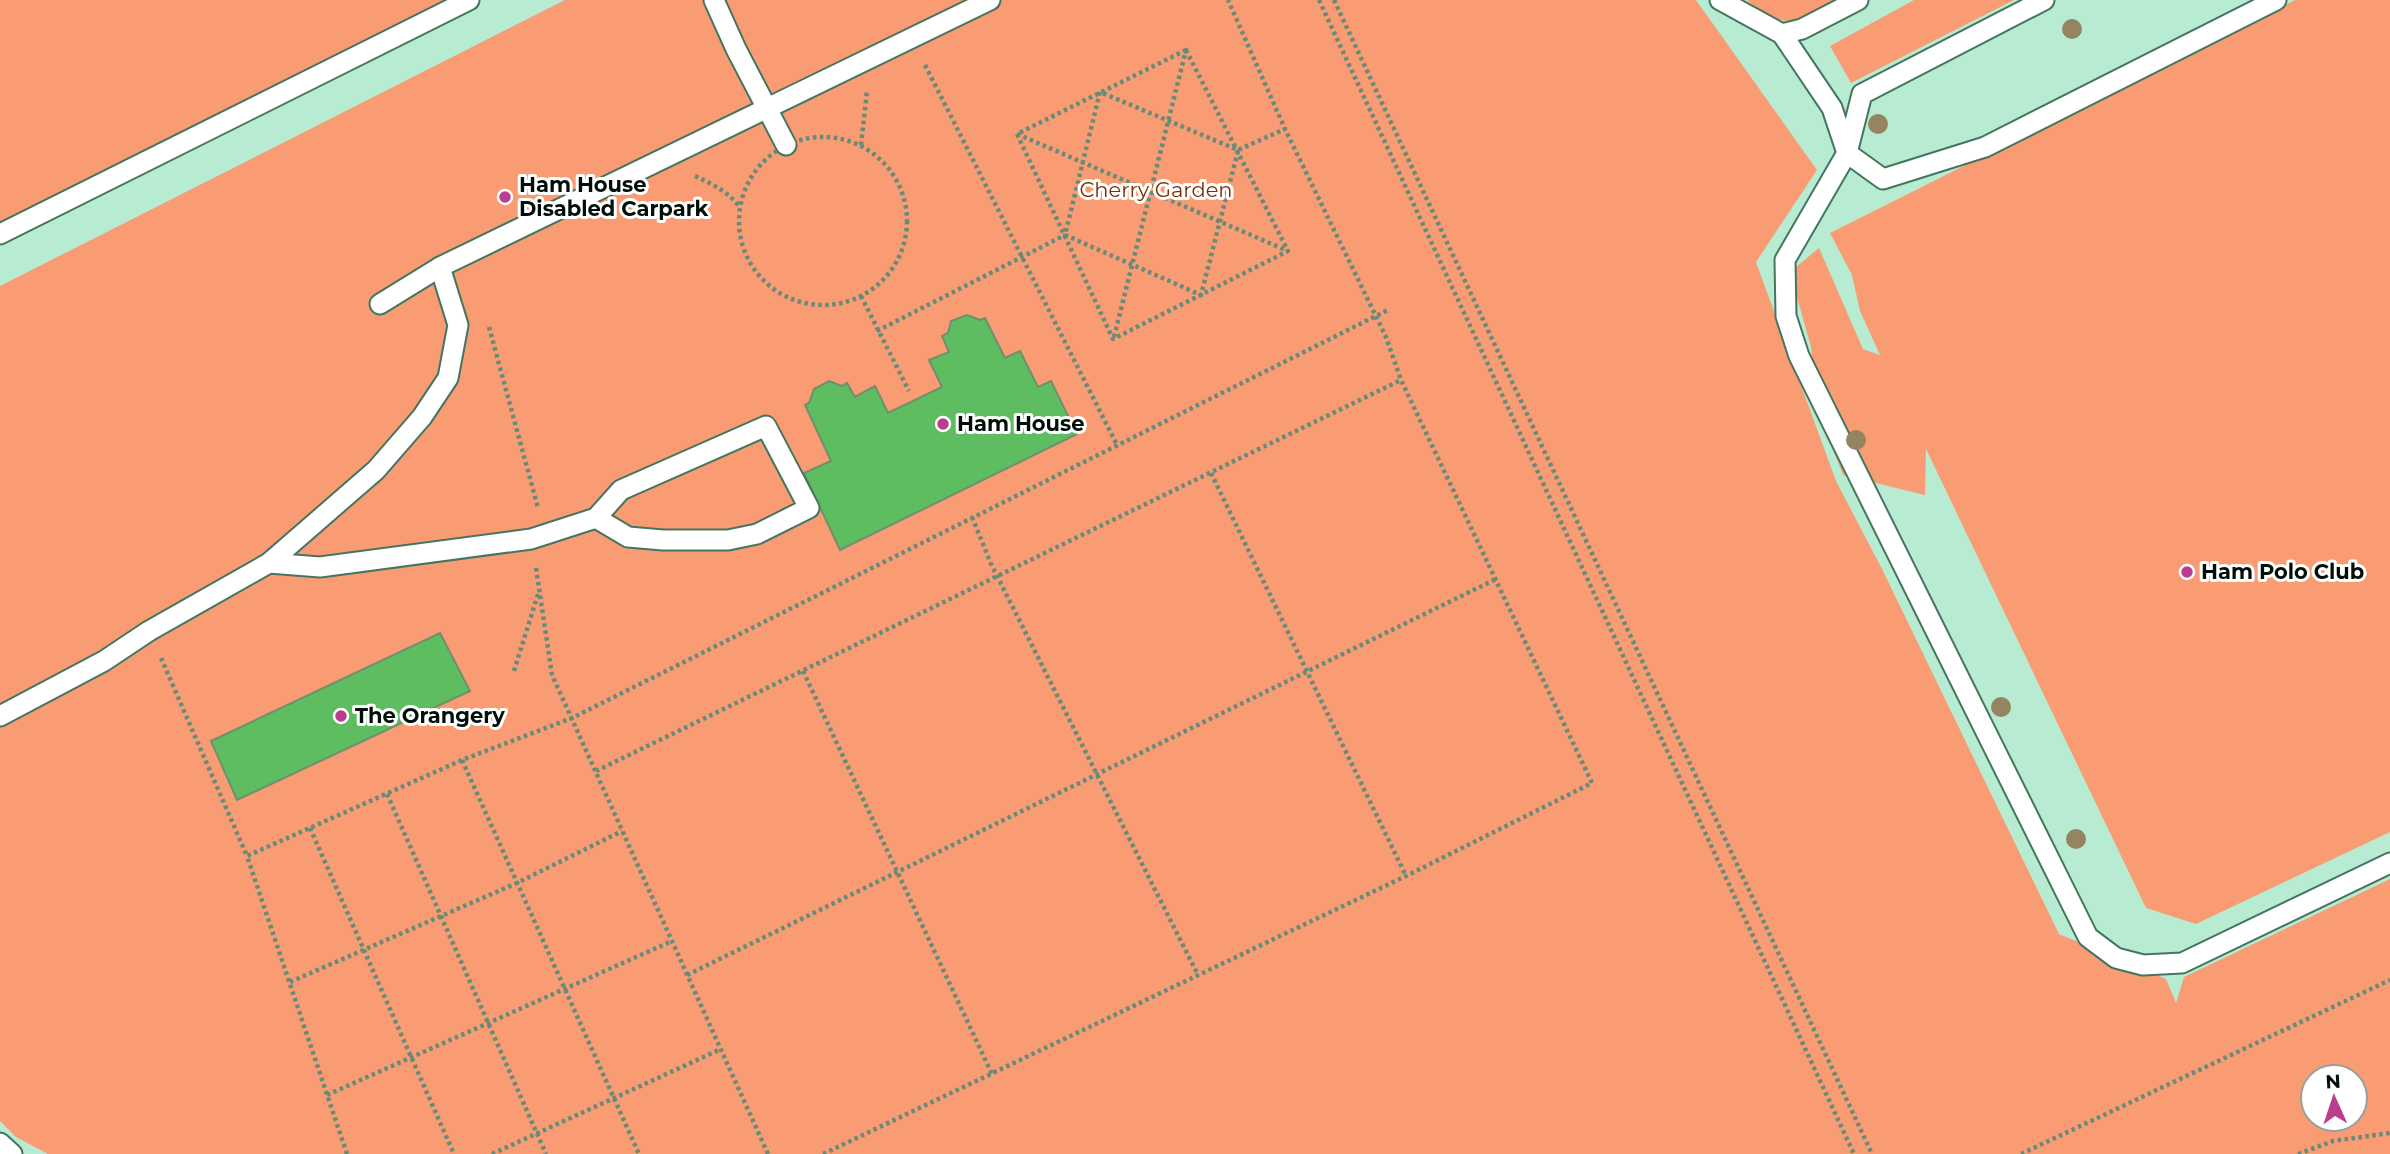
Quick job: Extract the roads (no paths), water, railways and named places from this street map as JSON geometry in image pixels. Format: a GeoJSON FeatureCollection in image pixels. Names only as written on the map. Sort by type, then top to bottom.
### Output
{"type":"FeatureCollection","features":[{"type":"Feature","properties":{"kind":"lane"},"geometry":{"type":"LineString","coordinates":[[0,234],[469,0]]}},
{"type":"Feature","properties":{"kind":"lane"},"geometry":{"type":"LineString","coordinates":[[714,0],[786,145]]}},
{"type":"Feature","properties":{"kind":"lane"},"geometry":{"type":"LineString","coordinates":[[380,304],[440,267],[990,0]]}},
{"type":"Feature","properties":{"kind":"lane"},"geometry":{"type":"LineString","coordinates":[[1720,0],[1782,34],[1832,108],[1847,153],[1883,179],[1984,147],[2276,0]]}},
{"type":"Feature","properties":{"kind":"lane"},"geometry":{"type":"LineString","coordinates":[[1782,34],[1802,30],[1858,0]]}},
{"type":"Feature","properties":{"kind":"lane"},"geometry":{"type":"LineString","coordinates":[[2044,0],[1862,94],[1847,153],[1785,260],[1786,316],[1800,356],[2088,937],[2116,958],[2143,965],[2182,963],[2390,863]]}},
{"type":"Feature","properties":{"kind":"lane"},"geometry":{"type":"LineString","coordinates":[[0,716],[104,661],[149,631],[269,563],[376,470],[422,417],[448,378],[458,325],[440,267]]}},
{"type":"Feature","properties":{"kind":"lane"},"geometry":{"type":"LineString","coordinates":[[269,563],[320,567],[538,537],[596,518],[621,489],[766,426],[809,509],[757,534],[728,540],[628,537],[596,518]]}},
{"type":"Feature","properties":{"kind":"lane"},"geometry":{"type":"LineString","coordinates":[[0,1143],[12,1154]]}},
{"type":"Feature","properties":{"kind":"place","name":"Ham House Disabled Carpark"},"geometry":{"type":"Point","coordinates":[505,197]}},
{"type":"Feature","properties":{"kind":"place","name":"Ham House"},"geometry":{"type":"Point","coordinates":[943,424]}},
{"type":"Feature","properties":{"kind":"place","name":"Ham Polo Club"},"geometry":{"type":"Point","coordinates":[2187,572]}},
{"type":"Feature","properties":{"kind":"place","name":"The Orangery"},"geometry":{"type":"Point","coordinates":[341,716]}},
{"type":"Feature","properties":{"kind":"park label","name":"Cherry Garden"},"geometry":{"type":"Point","coordinates":[1156,190]}}]}
